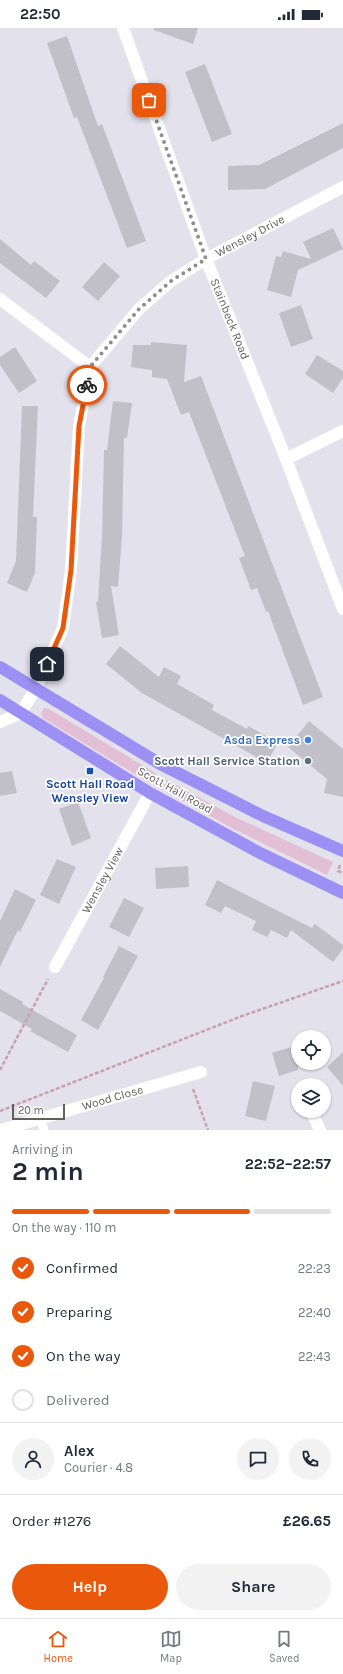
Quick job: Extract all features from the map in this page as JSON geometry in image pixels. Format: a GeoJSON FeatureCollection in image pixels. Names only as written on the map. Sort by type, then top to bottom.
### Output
{"type":"FeatureCollection","features":[{"type":"Feature","properties":{"kind":"highway","name":"Scott Hall Road"},"geometry":{"type":"LineString","coordinates":[[0,666],[162,765],[263,816],[343,851]]}},
{"type":"Feature","properties":{"kind":"highway","name":"Scott Hall Road"},"geometry":{"type":"LineString","coordinates":[[1,700],[150,793],[260,853],[343,893]]}},
{"type":"Feature","properties":{"kind":"street","name":"Stainbeck Road"},"geometry":{"type":"LineString","coordinates":[[123,28],[206,259],[286,460],[343,609]]}},
{"type":"Feature","properties":{"kind":"street","name":"Wensley Drive"},"geometry":{"type":"LineString","coordinates":[[21,713],[36,688],[63,628],[71,570],[79,426],[90,367],[139,309],[171,281],[206,259],[343,187]]}},
{"type":"Feature","properties":{"kind":"street"},"geometry":{"type":"LineString","coordinates":[[0,299],[90,367]]}},
{"type":"Feature","properties":{"kind":"street"},"geometry":{"type":"LineString","coordinates":[[286,460],[343,431]]}},
{"type":"Feature","properties":{"kind":"street"},"geometry":{"type":"LineString","coordinates":[[1,700],[2,721],[21,713]]}},
{"type":"Feature","properties":{"kind":"street","name":"Wensley View"},"geometry":{"type":"LineString","coordinates":[[55,967],[150,793]]}},
{"type":"Feature","properties":{"kind":"street","name":"Wood Close"},"geometry":{"type":"LineString","coordinates":[[1,1130],[201,1072]]}},
{"type":"Feature","properties":{"kind":"street"},"geometry":{"type":"LineString","coordinates":[[314,1118],[320,1130]]}},
{"type":"Feature","properties":{"kind":"lane"},"geometry":{"type":"LineString","coordinates":[[40,1118],[44,1130]]}},
{"type":"Feature","properties":{"kind":"path"},"geometry":{"type":"LineString","coordinates":[[0,1070],[55,967]]}},
{"type":"Feature","properties":{"kind":"path"},"geometry":{"type":"LineString","coordinates":[[0,1111],[242,1016],[343,981]]}},
{"type":"Feature","properties":{"kind":"path"},"geometry":{"type":"LineString","coordinates":[[188,1075],[208,1130]]}},
{"type":"Feature","properties":{"kind":"shaded area"},"geometry":{"type":"Polygon","coordinates":[[[44,708],[49,709],[157,774],[151,784],[43,718],[41,713],[44,708]]]}},
{"type":"Feature","properties":{"kind":"shaded area"},"geometry":{"type":"Polygon","coordinates":[[[165,779],[235,817],[333,862],[327,875],[230,827],[159,788],[165,779]]]}},
{"type":"Feature","properties":{"kind":"building"},"geometry":{"type":"Polygon","coordinates":[[[154,28],[198,28],[193,44],[154,30],[154,28]]]}},
{"type":"Feature","properties":{"kind":"building"},"geometry":{"type":"Polygon","coordinates":[[[67,36],[98,126],[102,124],[146,241],[127,248],[77,117],[74,118],[47,43],[67,36]]]}},
{"type":"Feature","properties":{"kind":"building"},"geometry":{"type":"Polygon","coordinates":[[[205,64],[232,134],[212,142],[185,72],[205,64]]]}},
{"type":"Feature","properties":{"kind":"building"},"geometry":{"type":"Polygon","coordinates":[[[343,123],[343,148],[265,189],[228,190],[228,166],[259,165],[343,123]]]}},
{"type":"Feature","properties":{"kind":"building"},"geometry":{"type":"Polygon","coordinates":[[[333,228],[343,249],[298,270],[291,297],[267,290],[276,256],[281,257],[283,251],[311,259],[303,242],[333,228]]]}},
{"type":"Feature","properties":{"kind":"building"},"geometry":{"type":"Polygon","coordinates":[[[0,239],[31,265],[34,261],[60,281],[46,298],[0,263],[0,239]]]}},
{"type":"Feature","properties":{"kind":"building"},"geometry":{"type":"Polygon","coordinates":[[[104,262],[120,276],[98,301],[82,287],[104,262]]]}},
{"type":"Feature","properties":{"kind":"building"},"geometry":{"type":"Polygon","coordinates":[[[301,305],[313,339],[291,347],[279,313],[301,305]]]}},
{"type":"Feature","properties":{"kind":"building"},"geometry":{"type":"Polygon","coordinates":[[[151,342],[187,345],[184,382],[201,376],[323,697],[303,705],[268,611],[266,612],[257,588],[251,590],[239,558],[245,556],[189,412],[181,415],[167,379],[152,377],[152,370],[131,367],[133,345],[151,345],[151,342]]]}},
{"type":"Feature","properties":{"kind":"building"},"geometry":{"type":"Polygon","coordinates":[[[15,347],[37,381],[19,393],[0,365],[0,357],[15,347]]]}},
{"type":"Feature","properties":{"kind":"building"},"geometry":{"type":"Polygon","coordinates":[[[317,355],[343,371],[343,378],[333,393],[305,374],[317,355]]]}},
{"type":"Feature","properties":{"kind":"building"},"geometry":{"type":"Polygon","coordinates":[[[113,401],[132,403],[127,438],[124,438],[122,537],[118,587],[111,586],[119,635],[102,638],[96,602],[98,601],[102,536],[104,450],[107,450],[113,401]]]}},
{"type":"Feature","properties":{"kind":"building"},"geometry":{"type":"Polygon","coordinates":[[[22,406],[38,406],[33,517],[37,517],[35,573],[27,592],[7,583],[16,561],[22,406]]]}},
{"type":"Feature","properties":{"kind":"building"},"geometry":{"type":"Polygon","coordinates":[[[120,646],[159,677],[164,667],[181,676],[177,684],[214,705],[212,710],[247,729],[248,726],[278,742],[267,763],[142,693],[106,664],[120,646]]]}},
{"type":"Feature","properties":{"kind":"building"},"geometry":{"type":"Polygon","coordinates":[[[309,721],[343,749],[343,797],[324,793],[327,779],[288,747],[309,721]]]}},
{"type":"Feature","properties":{"kind":"building"},"geometry":{"type":"Polygon","coordinates":[[[12,771],[17,793],[0,796],[0,773],[12,771]]]}},
{"type":"Feature","properties":{"kind":"building"},"geometry":{"type":"Polygon","coordinates":[[[78,802],[91,838],[72,846],[59,809],[78,802]]]}},
{"type":"Feature","properties":{"kind":"building"},"geometry":{"type":"Polygon","coordinates":[[[57,859],[76,867],[59,904],[40,895],[57,859]]]}},
{"type":"Feature","properties":{"kind":"building"},"geometry":{"type":"Polygon","coordinates":[[[188,866],[189,887],[156,889],[155,868],[188,866]]]}},
{"type":"Feature","properties":{"kind":"building"},"geometry":{"type":"Polygon","coordinates":[[[217,880],[312,928],[315,924],[343,945],[343,949],[333,962],[291,930],[287,938],[271,930],[267,937],[252,930],[256,921],[225,906],[221,913],[205,905],[217,880]]]}},
{"type":"Feature","properties":{"kind":"building"},"geometry":{"type":"Polygon","coordinates":[[[15,889],[36,900],[20,932],[18,930],[0,967],[0,921],[15,889]]]}},
{"type":"Feature","properties":{"kind":"building"},"geometry":{"type":"Polygon","coordinates":[[[124,898],[144,908],[129,937],[109,927],[124,898]]]}},
{"type":"Feature","properties":{"kind":"building"},"geometry":{"type":"Polygon","coordinates":[[[119,946],[138,956],[98,1030],[81,1020],[104,978],[103,977],[119,946]]]}},
{"type":"Feature","properties":{"kind":"building"},"geometry":{"type":"Polygon","coordinates":[[[0,989],[23,1002],[22,1004],[77,1035],[68,1052],[30,1031],[32,1029],[0,1011],[0,989]]]}},
{"type":"Feature","properties":{"kind":"building"},"geometry":{"type":"Polygon","coordinates":[[[291,1047],[291,1070],[298,1070],[279,1076],[272,1053],[291,1047]]]}},
{"type":"Feature","properties":{"kind":"building"},"geometry":{"type":"Polygon","coordinates":[[[343,1052],[343,1086],[330,1070],[331,1070],[331,1063],[343,1052]]]}},
{"type":"Feature","properties":{"kind":"building"},"geometry":{"type":"Polygon","coordinates":[[[253,1081],[275,1086],[266,1121],[245,1116],[253,1081]]]}},
{"type":"Feature","properties":{"kind":"way so far"},"geometry":{"type":"LineString","coordinates":[[87,385],[90,367],[139,309],[171,281],[206,259],[149,100]]}},
{"type":"Feature","properties":{"kind":"place","name":"Asda Express"},"geometry":{"type":"Point","coordinates":[308,740]}},
{"type":"Feature","properties":{"kind":"place","name":"Scott Hall Service Station"},"geometry":{"type":"Point","coordinates":[308,761]}},
{"type":"Feature","properties":{"kind":"place","name":"Scott Hall Road Wensley View"},"geometry":{"type":"Point","coordinates":[90,771]}},
{"type":"Feature","properties":{"kind":"route"},"geometry":{"type":"LineString","coordinates":[[47,664],[63,628],[71,570],[79,426],[87,385]]}}]}
